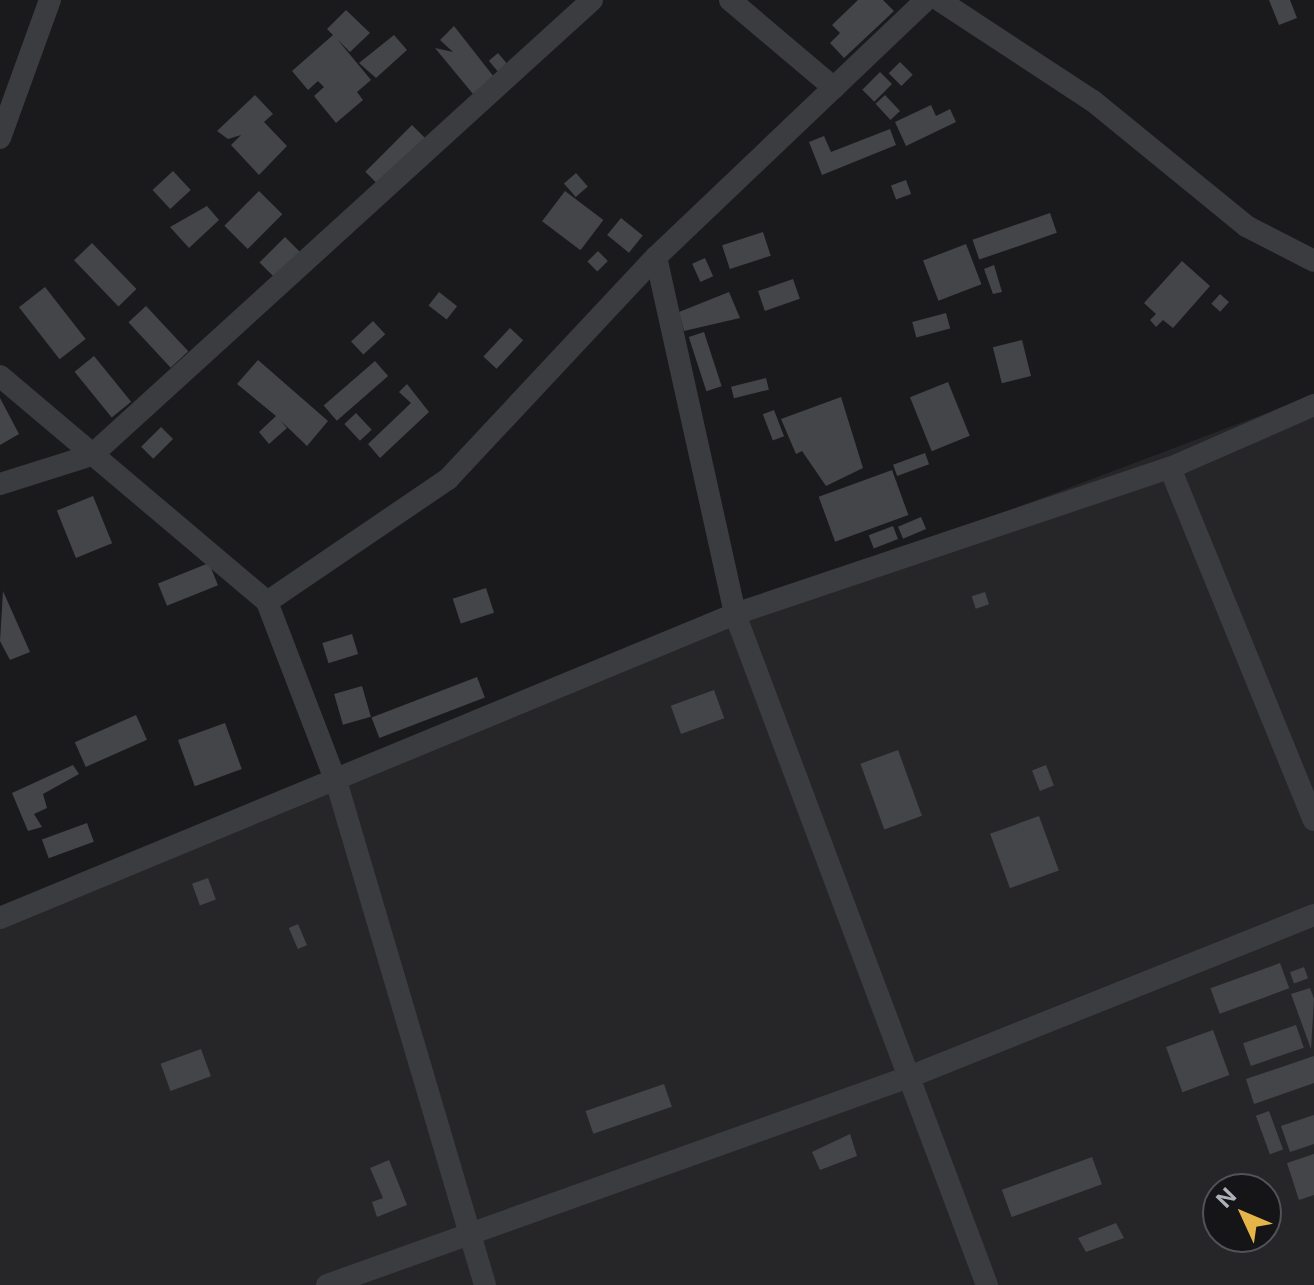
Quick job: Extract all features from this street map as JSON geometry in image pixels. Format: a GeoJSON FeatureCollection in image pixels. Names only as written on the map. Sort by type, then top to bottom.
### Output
{"type":"FeatureCollection","features":[{"type":"Feature","properties":{"kind":"street"},"geometry":{"type":"LineString","coordinates":[[0,138],[50,0]]}},
{"type":"Feature","properties":{"kind":"street"},"geometry":{"type":"LineString","coordinates":[[0,484],[92,455],[592,0]]}},
{"type":"Feature","properties":{"kind":"street"},"geometry":{"type":"LineString","coordinates":[[730,0],[834,88]]}},
{"type":"Feature","properties":{"kind":"street"},"geometry":{"type":"LineString","coordinates":[[267,602],[448,479],[656,257],[926,0]]}},
{"type":"Feature","properties":{"kind":"street"},"geometry":{"type":"LineString","coordinates":[[939,0],[1093,101],[1246,226],[1314,261]]}},
{"type":"Feature","properties":{"kind":"street"},"geometry":{"type":"LineString","coordinates":[[656,257],[735,614],[987,1285]]}},
{"type":"Feature","properties":{"kind":"street"},"geometry":{"type":"LineString","coordinates":[[0,376],[267,602],[337,784],[485,1285]]}},
{"type":"Feature","properties":{"kind":"street"},"geometry":{"type":"LineString","coordinates":[[0,918],[337,784],[735,614],[1170,468],[1314,405]]}},
{"type":"Feature","properties":{"kind":"street"},"geometry":{"type":"LineString","coordinates":[[1170,468],[1314,820]]}},
{"type":"Feature","properties":{"kind":"street"},"geometry":{"type":"LineString","coordinates":[[327,1285],[469,1238],[909,1077],[1314,915]]}},
{"type":"Feature","properties":{"kind":"shaded area"},"geometry":{"type":"Polygon","coordinates":[[[1314,395],[1314,1285],[0,1285],[0,918],[735,614],[1314,395]]]}},
{"type":"Feature","properties":{"kind":"building"},"geometry":{"type":"Polygon","coordinates":[[[858,0],[883,0],[894,11],[844,58],[830,43],[840,33],[832,25],[858,0]]]}},
{"type":"Feature","properties":{"kind":"building"},"geometry":{"type":"Polygon","coordinates":[[[1269,0],[1290,0],[1297,18],[1279,25],[1269,0]]]}},
{"type":"Feature","properties":{"kind":"building"},"geometry":{"type":"Polygon","coordinates":[[[346,10],[370,33],[350,52],[337,39],[371,80],[357,92],[363,100],[336,123],[314,96],[324,87],[318,81],[308,90],[292,71],[333,35],[327,29],[346,10]]]}},
{"type":"Feature","properties":{"kind":"building"},"geometry":{"type":"Polygon","coordinates":[[[454,26],[494,77],[473,94],[435,48],[453,52],[440,40],[454,26]]]}},
{"type":"Feature","properties":{"kind":"building"},"geometry":{"type":"Polygon","coordinates":[[[394,35],[407,50],[376,78],[359,63],[394,35]]]}},
{"type":"Feature","properties":{"kind":"building"},"geometry":{"type":"Polygon","coordinates":[[[498,53],[509,66],[500,74],[489,61],[498,53]]]}},
{"type":"Feature","properties":{"kind":"building"},"geometry":{"type":"Polygon","coordinates":[[[900,62],[913,75],[901,86],[889,73],[900,62]]]}},
{"type":"Feature","properties":{"kind":"building"},"geometry":{"type":"Polygon","coordinates":[[[880,72],[892,84],[874,102],[862,90],[880,72]]]}},
{"type":"Feature","properties":{"kind":"building"},"geometry":{"type":"Polygon","coordinates":[[[255,95],[273,114],[264,122],[287,146],[259,175],[231,145],[241,135],[228,139],[217,131],[255,95]]]}},
{"type":"Feature","properties":{"kind":"building"},"geometry":{"type":"Polygon","coordinates":[[[885,95],[900,111],[890,120],[875,104],[885,95]]]}},
{"type":"Feature","properties":{"kind":"building"},"geometry":{"type":"Polygon","coordinates":[[[931,105],[936,116],[950,109],[956,122],[906,146],[895,122],[931,105]]]}},
{"type":"Feature","properties":{"kind":"building"},"geometry":{"type":"Polygon","coordinates":[[[412,125],[429,142],[382,189],[365,172],[412,125]]]}},
{"type":"Feature","properties":{"kind":"building"},"geometry":{"type":"Polygon","coordinates":[[[890,129],[896,145],[822,175],[809,142],[824,136],[831,152],[890,129]]]}},
{"type":"Feature","properties":{"kind":"building"},"geometry":{"type":"Polygon","coordinates":[[[173,171],[191,190],[170,209],[153,190],[173,171]]]}},
{"type":"Feature","properties":{"kind":"building"},"geometry":{"type":"Polygon","coordinates":[[[576,173],[588,187],[576,197],[564,183],[576,173]]]}},
{"type":"Feature","properties":{"kind":"building"},"geometry":{"type":"Polygon","coordinates":[[[906,180],[911,194],[896,200],[891,185],[906,180]]]}},
{"type":"Feature","properties":{"kind":"building"},"geometry":{"type":"Polygon","coordinates":[[[259,191],[282,214],[248,249],[224,226],[259,191]]]}},
{"type":"Feature","properties":{"kind":"building"},"geometry":{"type":"Polygon","coordinates":[[[565,191],[603,220],[580,250],[542,221],[565,191]]]}},
{"type":"Feature","properties":{"kind":"building"},"geometry":{"type":"Polygon","coordinates":[[[207,206],[219,220],[189,248],[170,227],[207,206]]]}},
{"type":"Feature","properties":{"kind":"building"},"geometry":{"type":"Polygon","coordinates":[[[1050,213],[1057,233],[979,260],[972,240],[1050,213]]]}},
{"type":"Feature","properties":{"kind":"building"},"geometry":{"type":"Polygon","coordinates":[[[621,218],[643,236],[629,253],[607,235],[621,218]]]}},
{"type":"Feature","properties":{"kind":"building"},"geometry":{"type":"Polygon","coordinates":[[[763,232],[771,256],[730,269],[722,245],[763,232]]]}},
{"type":"Feature","properties":{"kind":"building"},"geometry":{"type":"Polygon","coordinates":[[[285,237],[304,256],[279,282],[260,262],[285,237]]]}},
{"type":"Feature","properties":{"kind":"building"},"geometry":{"type":"Polygon","coordinates":[[[92,243],[136,289],[118,306],[74,260],[92,243]]]}},
{"type":"Feature","properties":{"kind":"building"},"geometry":{"type":"Polygon","coordinates":[[[966,244],[981,284],[938,301],[923,260],[966,244]]]}},
{"type":"Feature","properties":{"kind":"building"},"geometry":{"type":"Polygon","coordinates":[[[598,251],[608,261],[597,272],[587,262],[598,251]]]}},
{"type":"Feature","properties":{"kind":"building"},"geometry":{"type":"Polygon","coordinates":[[[705,258],[713,276],[700,282],[692,264],[705,258]]]}},
{"type":"Feature","properties":{"kind":"building"},"geometry":{"type":"Polygon","coordinates":[[[1182,261],[1210,286],[1173,328],[1163,320],[1156,327],[1150,320],[1156,314],[1144,303],[1182,261]]]}},
{"type":"Feature","properties":{"kind":"building"},"geometry":{"type":"Polygon","coordinates":[[[994,265],[1002,292],[993,294],[984,269],[994,265]]]}},
{"type":"Feature","properties":{"kind":"building"},"geometry":{"type":"Polygon","coordinates":[[[793,279],[800,299],[765,311],[758,291],[793,279]]]}},
{"type":"Feature","properties":{"kind":"building"},"geometry":{"type":"Polygon","coordinates":[[[45,287],[86,339],[60,359],[19,307],[45,287]]]}},
{"type":"Feature","properties":{"kind":"building"},"geometry":{"type":"Polygon","coordinates":[[[439,292],[457,306],[447,320],[429,305],[439,292]]]}},
{"type":"Feature","properties":{"kind":"building"},"geometry":{"type":"Polygon","coordinates":[[[729,292],[740,318],[684,331],[679,312],[729,292]]]}},
{"type":"Feature","properties":{"kind":"building"},"geometry":{"type":"Polygon","coordinates":[[[1220,294],[1229,302],[1220,312],[1211,304],[1220,294]]]}},
{"type":"Feature","properties":{"kind":"building"},"geometry":{"type":"Polygon","coordinates":[[[146,306],[188,351],[171,368],[128,322],[146,306]]]}},
{"type":"Feature","properties":{"kind":"building"},"geometry":{"type":"Polygon","coordinates":[[[946,313],[950,328],[916,338],[912,322],[946,313]]]}},
{"type":"Feature","properties":{"kind":"building"},"geometry":{"type":"Polygon","coordinates":[[[373,321],[385,334],[363,355],[351,341],[373,321]]]}},
{"type":"Feature","properties":{"kind":"building"},"geometry":{"type":"Polygon","coordinates":[[[510,328],[523,340],[497,369],[483,357],[510,328]]]}},
{"type":"Feature","properties":{"kind":"building"},"geometry":{"type":"Polygon","coordinates":[[[704,332],[722,386],[706,391],[689,337],[704,332]]]}},
{"type":"Feature","properties":{"kind":"building"},"geometry":{"type":"Polygon","coordinates":[[[1022,340],[1031,376],[1002,383],[993,347],[1022,340]]]}},
{"type":"Feature","properties":{"kind":"building"},"geometry":{"type":"Polygon","coordinates":[[[94,356],[131,402],[112,418],[75,372],[94,356]]]}},
{"type":"Feature","properties":{"kind":"building"},"geometry":{"type":"Polygon","coordinates":[[[258,360],[328,421],[307,446],[280,420],[287,428],[269,444],[259,432],[276,416],[237,384],[258,360]]]}},
{"type":"Feature","properties":{"kind":"building"},"geometry":{"type":"Polygon","coordinates":[[[375,361],[388,376],[337,421],[324,406],[375,361]]]}},
{"type":"Feature","properties":{"kind":"building"},"geometry":{"type":"Polygon","coordinates":[[[766,378],[769,390],[734,398],[731,387],[766,378]]]}},
{"type":"Feature","properties":{"kind":"building"},"geometry":{"type":"Polygon","coordinates":[[[948,382],[970,436],[932,451],[910,397],[948,382]]]}},
{"type":"Feature","properties":{"kind":"building"},"geometry":{"type":"Polygon","coordinates":[[[407,384],[429,412],[380,458],[368,444],[411,403],[399,392],[407,384]]]}},
{"type":"Feature","properties":{"kind":"building"},"geometry":{"type":"Polygon","coordinates":[[[841,397],[863,468],[826,486],[802,451],[796,454],[781,419],[841,397]]]}},
{"type":"Feature","properties":{"kind":"building"},"geometry":{"type":"Polygon","coordinates":[[[0,398],[19,434],[0,445],[0,398]]]}},
{"type":"Feature","properties":{"kind":"building"},"geometry":{"type":"Polygon","coordinates":[[[774,410],[784,436],[773,440],[763,414],[774,410]]]}},
{"type":"Feature","properties":{"kind":"building"},"geometry":{"type":"Polygon","coordinates":[[[356,413],[372,430],[360,441],[344,424],[356,413]]]}},
{"type":"Feature","properties":{"kind":"building"},"geometry":{"type":"Polygon","coordinates":[[[161,427],[173,439],[153,459],[141,447],[161,427]]]}},
{"type":"Feature","properties":{"kind":"building"},"geometry":{"type":"Polygon","coordinates":[[[925,453],[929,464],[897,476],[893,465],[925,453]]]}},
{"type":"Feature","properties":{"kind":"building"},"geometry":{"type":"Polygon","coordinates":[[[892,470],[908,515],[835,542],[819,497],[892,470]]]}},
{"type":"Feature","properties":{"kind":"building"},"geometry":{"type":"Polygon","coordinates":[[[93,496],[112,543],[76,558],[57,511],[93,496]]]}},
{"type":"Feature","properties":{"kind":"building"},"geometry":{"type":"Polygon","coordinates":[[[921,517],[926,529],[903,539],[898,527],[921,517]]]}},
{"type":"Feature","properties":{"kind":"building"},"geometry":{"type":"Polygon","coordinates":[[[893,526],[898,539],[874,548],[869,535],[893,526]]]}},
{"type":"Feature","properties":{"kind":"building"},"geometry":{"type":"Polygon","coordinates":[[[209,563],[218,585],[167,606],[158,584],[209,563]]]}},
{"type":"Feature","properties":{"kind":"building"},"geometry":{"type":"Polygon","coordinates":[[[486,588],[494,613],[461,624],[453,599],[486,588]]]}},
{"type":"Feature","properties":{"kind":"building"},"geometry":{"type":"Polygon","coordinates":[[[3,591],[30,652],[10,660],[0,641],[3,591]]]}},
{"type":"Feature","properties":{"kind":"building"},"geometry":{"type":"Polygon","coordinates":[[[985,592],[989,604],[976,609],[972,596],[985,592]]]}},
{"type":"Feature","properties":{"kind":"building"},"geometry":{"type":"Polygon","coordinates":[[[352,634],[358,654],[328,663],[322,643],[352,634]]]}},
{"type":"Feature","properties":{"kind":"building"},"geometry":{"type":"Polygon","coordinates":[[[477,677],[485,698],[379,738],[372,717],[477,677]]]}},
{"type":"Feature","properties":{"kind":"building"},"geometry":{"type":"Polygon","coordinates":[[[362,686],[371,717],[343,725],[334,694],[362,686]]]}},
{"type":"Feature","properties":{"kind":"building"},"geometry":{"type":"Polygon","coordinates":[[[714,690],[724,718],[681,734],[671,706],[714,690]]]}},
{"type":"Feature","properties":{"kind":"building"},"geometry":{"type":"Polygon","coordinates":[[[136,715],[147,740],[86,767],[75,742],[136,715]]]}},
{"type":"Feature","properties":{"kind":"building"},"geometry":{"type":"Polygon","coordinates":[[[225,723],[242,769],[195,786],[178,740],[225,723]]]}},
{"type":"Feature","properties":{"kind":"building"},"geometry":{"type":"Polygon","coordinates":[[[898,750],[922,816],[884,829],[860,764],[898,750]]]}},
{"type":"Feature","properties":{"kind":"building"},"geometry":{"type":"Polygon","coordinates":[[[73,765],[79,774],[43,794],[47,808],[34,814],[42,827],[28,831],[12,793],[73,765]]]}},
{"type":"Feature","properties":{"kind":"building"},"geometry":{"type":"Polygon","coordinates":[[[1046,765],[1054,786],[1040,791],[1032,770],[1046,765]]]}},
{"type":"Feature","properties":{"kind":"building"},"geometry":{"type":"Polygon","coordinates":[[[1039,816],[1059,871],[1010,888],[990,834],[1039,816]]]}},
{"type":"Feature","properties":{"kind":"building"},"geometry":{"type":"Polygon","coordinates":[[[87,823],[94,842],[49,858],[42,839],[87,823]]]}},
{"type":"Feature","properties":{"kind":"building"},"geometry":{"type":"Polygon","coordinates":[[[208,878],[216,900],[200,905],[192,884],[208,878]]]}},
{"type":"Feature","properties":{"kind":"building"},"geometry":{"type":"Polygon","coordinates":[[[298,924],[307,945],[298,949],[289,928],[298,924]]]}},
{"type":"Feature","properties":{"kind":"building"},"geometry":{"type":"Polygon","coordinates":[[[1280,963],[1289,988],[1220,1014],[1210,988],[1280,963]]]}},
{"type":"Feature","properties":{"kind":"building"},"geometry":{"type":"Polygon","coordinates":[[[1304,967],[1308,978],[1294,983],[1290,972],[1304,967]]]}},
{"type":"Feature","properties":{"kind":"building"},"geometry":{"type":"Polygon","coordinates":[[[1310,988],[1314,999],[1311,1049],[1291,994],[1310,988]]]}},
{"type":"Feature","properties":{"kind":"building"},"geometry":{"type":"Polygon","coordinates":[[[1296,1025],[1304,1048],[1251,1066],[1243,1043],[1296,1025]]]}},
{"type":"Feature","properties":{"kind":"building"},"geometry":{"type":"Polygon","coordinates":[[[1213,1030],[1229,1075],[1182,1092],[1166,1047],[1213,1030]]]}},
{"type":"Feature","properties":{"kind":"building"},"geometry":{"type":"Polygon","coordinates":[[[201,1049],[211,1076],[171,1091],[161,1064],[201,1049]]]}},
{"type":"Feature","properties":{"kind":"building"},"geometry":{"type":"Polygon","coordinates":[[[1314,1056],[1314,1083],[1254,1104],[1246,1079],[1314,1056]]]}},
{"type":"Feature","properties":{"kind":"building"},"geometry":{"type":"Polygon","coordinates":[[[664,1084],[672,1107],[593,1134],[586,1111],[664,1084]]]}},
{"type":"Feature","properties":{"kind":"building"},"geometry":{"type":"Polygon","coordinates":[[[1269,1111],[1283,1150],[1270,1154],[1256,1116],[1269,1111]]]}},
{"type":"Feature","properties":{"kind":"building"},"geometry":{"type":"Polygon","coordinates":[[[1314,1115],[1314,1144],[1290,1152],[1281,1126],[1314,1115]]]}},
{"type":"Feature","properties":{"kind":"building"},"geometry":{"type":"Polygon","coordinates":[[[850,1134],[857,1156],[820,1170],[812,1152],[850,1134]]]}},
{"type":"Feature","properties":{"kind":"building"},"geometry":{"type":"Polygon","coordinates":[[[1314,1154],[1314,1195],[1299,1200],[1287,1163],[1314,1154]]]}},
{"type":"Feature","properties":{"kind":"building"},"geometry":{"type":"Polygon","coordinates":[[[1092,1157],[1102,1184],[1012,1217],[1002,1190],[1092,1157]]]}},
{"type":"Feature","properties":{"kind":"building"},"geometry":{"type":"Polygon","coordinates":[[[389,1160],[407,1205],[377,1217],[372,1202],[383,1198],[370,1168],[389,1160]]]}},
{"type":"Feature","properties":{"kind":"building"},"geometry":{"type":"Polygon","coordinates":[[[1116,1223],[1124,1238],[1086,1252],[1078,1238],[1116,1223]]]}}]}
